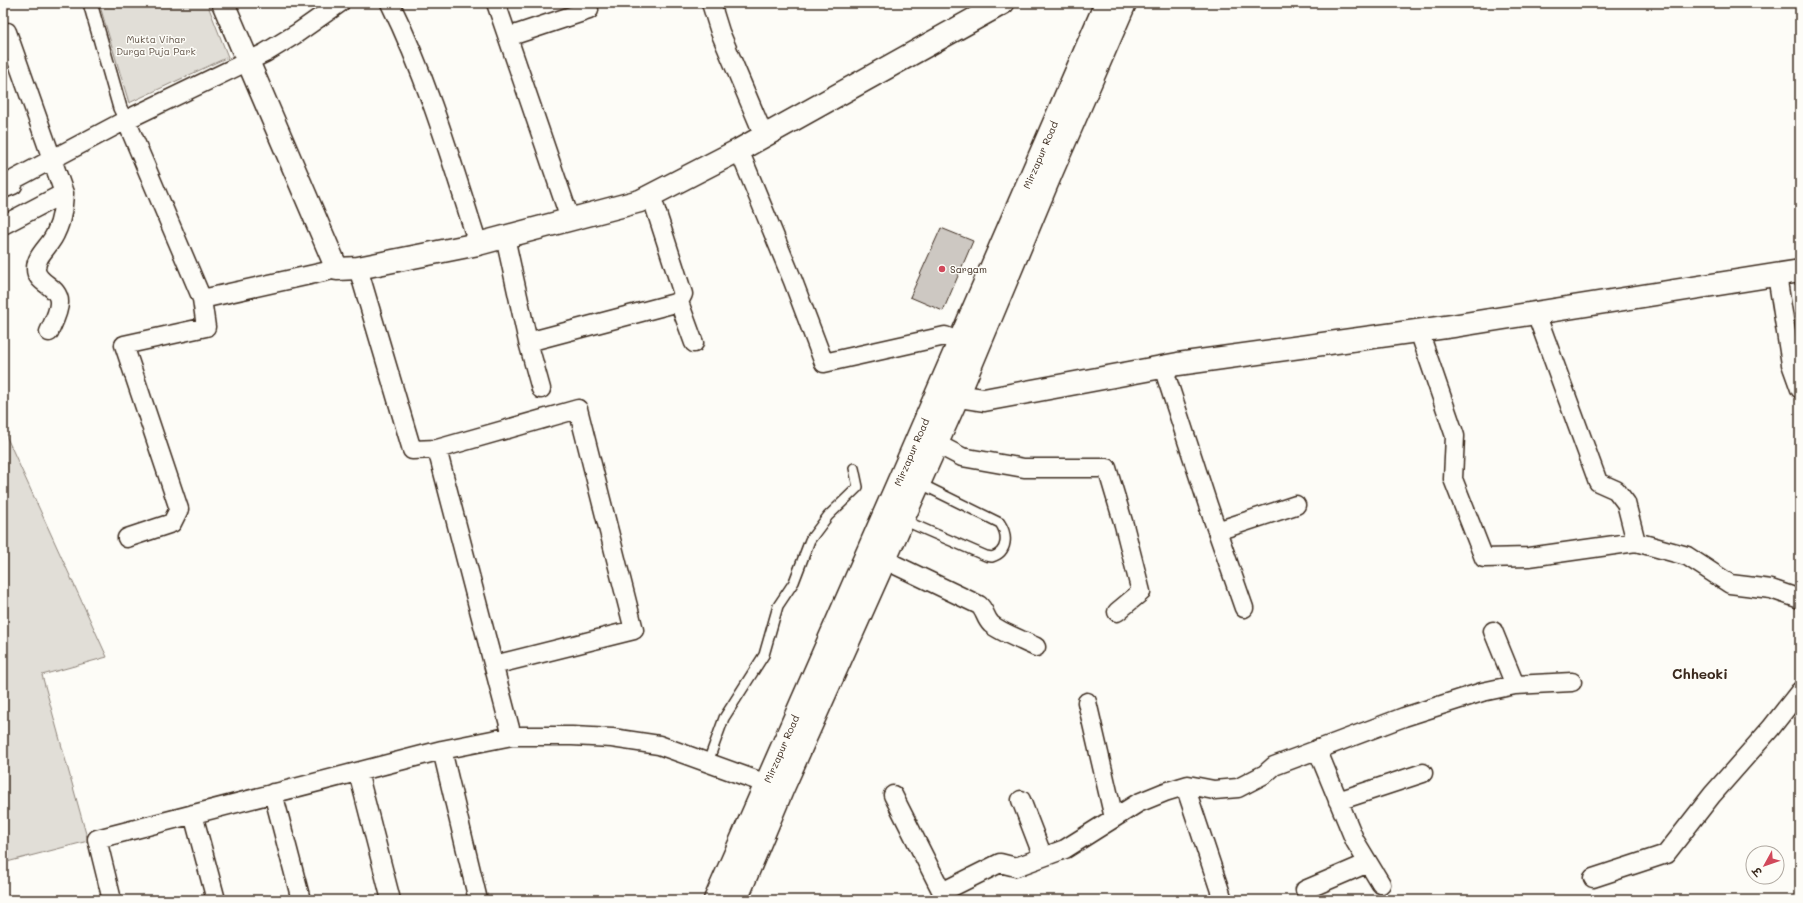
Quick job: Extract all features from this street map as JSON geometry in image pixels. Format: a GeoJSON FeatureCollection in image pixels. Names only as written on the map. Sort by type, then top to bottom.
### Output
{"type":"FeatureCollection","features":[{"type":"Feature","properties":{"kind":"main road"},"geometry":{"type":"LineString","coordinates":[[223,3],[247,62],[348,269],[478,244],[640,201],[764,136],[1003,3]]}},
{"type":"Feature","properties":{"kind":"main road","name":"Mirzapur Road"},"geometry":{"type":"LineString","coordinates":[[715,900],[774,786],[885,560],[958,396],[968,345],[1106,3]]}},
{"type":"Feature","properties":{"kind":"main road","name":"Mirzapur Road"},"geometry":{"type":"LineString","coordinates":[[736,900],[774,786],[830,640],[968,345],[1052,171],[1125,3]]}},
{"type":"Feature","properties":{"kind":"main road"},"geometry":{"type":"LineString","coordinates":[[958,396],[984,400],[1163,367],[1419,331],[1800,271]]}},
{"type":"Feature","properties":{"kind":"street"},"geometry":{"type":"LineString","coordinates":[[90,3],[120,108],[202,299],[206,327],[124,345],[179,509],[172,523],[127,538]]}},
{"type":"Feature","properties":{"kind":"street"},"geometry":{"type":"LineString","coordinates":[[3,189],[13,185],[15,179],[126,120],[247,62],[296,34],[340,3]]}},
{"type":"Feature","properties":{"kind":"street"},"geometry":{"type":"LineString","coordinates":[[390,3],[432,101],[478,244]]}},
{"type":"Feature","properties":{"kind":"street"},"geometry":{"type":"LineString","coordinates":[[496,3],[570,219]]}},
{"type":"Feature","properties":{"kind":"street"},"geometry":{"type":"LineString","coordinates":[[711,3],[720,32],[764,136]]}},
{"type":"Feature","properties":{"kind":"street"},"geometry":{"type":"LineString","coordinates":[[508,37],[589,10]]}},
{"type":"Feature","properties":{"kind":"street"},"geometry":{"type":"LineString","coordinates":[[3,32],[7,32],[64,193],[62,211],[57,232],[50,244],[38,258],[36,264],[36,270],[39,277],[50,286],[58,296],[58,308],[49,332]]}},
{"type":"Feature","properties":{"kind":"street"},"geometry":{"type":"LineString","coordinates":[[738,150],[793,281],[824,363],[944,336],[968,345]]}},
{"type":"Feature","properties":{"kind":"street"},"geometry":{"type":"LineString","coordinates":[[3,226],[64,193]]}},
{"type":"Feature","properties":{"kind":"street"},"geometry":{"type":"LineString","coordinates":[[528,342],[678,302],[683,294],[651,195]]}},
{"type":"Feature","properties":{"kind":"street"},"geometry":{"type":"LineString","coordinates":[[505,237],[528,342],[541,389]]}},
{"type":"Feature","properties":{"kind":"street"},"geometry":{"type":"LineString","coordinates":[[202,299],[348,269],[412,450],[438,449],[578,409],[634,630],[494,665]]}},
{"type":"Feature","properties":{"kind":"street"},"geometry":{"type":"LineString","coordinates":[[1777,274],[1791,364],[1800,389]]}},
{"type":"Feature","properties":{"kind":"street"},"geometry":{"type":"LineString","coordinates":[[678,302],[694,343]]}},
{"type":"Feature","properties":{"kind":"street"},"geometry":{"type":"LineString","coordinates":[[1536,313],[1598,482],[1616,490],[1626,503],[1636,542]]}},
{"type":"Feature","properties":{"kind":"street"},"geometry":{"type":"LineString","coordinates":[[1419,331],[1454,436],[1453,479],[1484,558],[1529,557],[1636,542],[1687,556],[1730,584],[1771,589],[1800,599]]}},
{"type":"Feature","properties":{"kind":"street"},"geometry":{"type":"LineString","coordinates":[[1163,367],[1244,608]]}},
{"type":"Feature","properties":{"kind":"street"},"geometry":{"type":"LineString","coordinates":[[937,444],[962,457],[1024,468],[1107,468],[1124,524],[1141,592],[1117,612]]}},
{"type":"Feature","properties":{"kind":"street"},"geometry":{"type":"LineString","coordinates":[[438,449],[512,736]]}},
{"type":"Feature","properties":{"kind":"street"},"geometry":{"type":"LineString","coordinates":[[1217,531],[1296,505]]}},
{"type":"Feature","properties":{"kind":"street"},"geometry":{"type":"LineString","coordinates":[[885,560],[979,605],[983,608],[991,624],[1036,647]]}},
{"type":"Feature","properties":{"kind":"street"},"geometry":{"type":"LineString","coordinates":[[1493,631],[1515,685]]}},
{"type":"Feature","properties":{"kind":"street"},"geometry":{"type":"LineString","coordinates":[[893,795],[944,896],[1000,863],[1016,867],[1065,849],[1138,803],[1185,786],[1214,790],[1238,788],[1266,774],[1274,766],[1317,749],[1404,717],[1482,692],[1515,685],[1572,682]]}},
{"type":"Feature","properties":{"kind":"street"},"geometry":{"type":"LineString","coordinates":[[1593,878],[1666,854],[1712,795],[1771,728],[1800,691]]}},
{"type":"Feature","properties":{"kind":"street"},"geometry":{"type":"LineString","coordinates":[[1087,702],[1114,818]]}},
{"type":"Feature","properties":{"kind":"street"},"geometry":{"type":"LineString","coordinates":[[112,900],[97,838],[442,750],[512,736],[612,738],[659,745],[774,786]]}},
{"type":"Feature","properties":{"kind":"street"},"geometry":{"type":"LineString","coordinates":[[1317,749],[1355,842],[1381,884]]}},
{"type":"Feature","properties":{"kind":"street"},"geometry":{"type":"LineString","coordinates":[[442,750],[478,900]]}},
{"type":"Feature","properties":{"kind":"street"},"geometry":{"type":"LineString","coordinates":[[358,772],[391,900]]}},
{"type":"Feature","properties":{"kind":"street"},"geometry":{"type":"LineString","coordinates":[[1338,801],[1423,773]]}},
{"type":"Feature","properties":{"kind":"street"},"geometry":{"type":"LineString","coordinates":[[1185,786],[1223,900]]}},
{"type":"Feature","properties":{"kind":"street"},"geometry":{"type":"LineString","coordinates":[[273,794],[301,900]]}},
{"type":"Feature","properties":{"kind":"street"},"geometry":{"type":"LineString","coordinates":[[1022,800],[1043,857]]}},
{"type":"Feature","properties":{"kind":"street"},"geometry":{"type":"LineString","coordinates":[[193,814],[216,900]]}},
{"type":"Feature","properties":{"kind":"street"},"geometry":{"type":"LineString","coordinates":[[1305,890],[1368,863]]}},
{"type":"Feature","properties":{"kind":"lane"},"geometry":{"type":"LineString","coordinates":[[708,762],[724,718],[764,655],[778,606],[794,582],[810,540],[828,516],[858,487],[854,468]]}},
{"type":"Feature","properties":{"kind":"lane"},"geometry":{"type":"LineString","coordinates":[[903,520],[986,556],[997,556],[1002,552],[1006,533],[1000,522],[919,483]]}},
{"type":"Feature","properties":{"kind":"green space","name":"Mukta Vihar Durga Puja Park"},"geometry":{"type":"Polygon","coordinates":[[[99,3],[207,3],[228,57],[129,103],[99,3]]]}},
{"type":"Feature","properties":{"kind":"green space"},"geometry":{"type":"Polygon","coordinates":[[[3,429],[107,657],[42,675],[88,841],[3,863],[3,429]]]}},
{"type":"Feature","properties":{"kind":"building","name":"Sargam"},"geometry":{"type":"Polygon","coordinates":[[[941,228],[973,241],[943,311],[910,297],[941,228]]]}},
{"type":"Feature","properties":{"kind":"place","name":"Sargam"},"geometry":{"type":"Point","coordinates":[942,269]}},
{"type":"Feature","properties":{"kind":"district","name":"Chheoki"},"geometry":{"type":"Point","coordinates":[1700,674]}}]}
